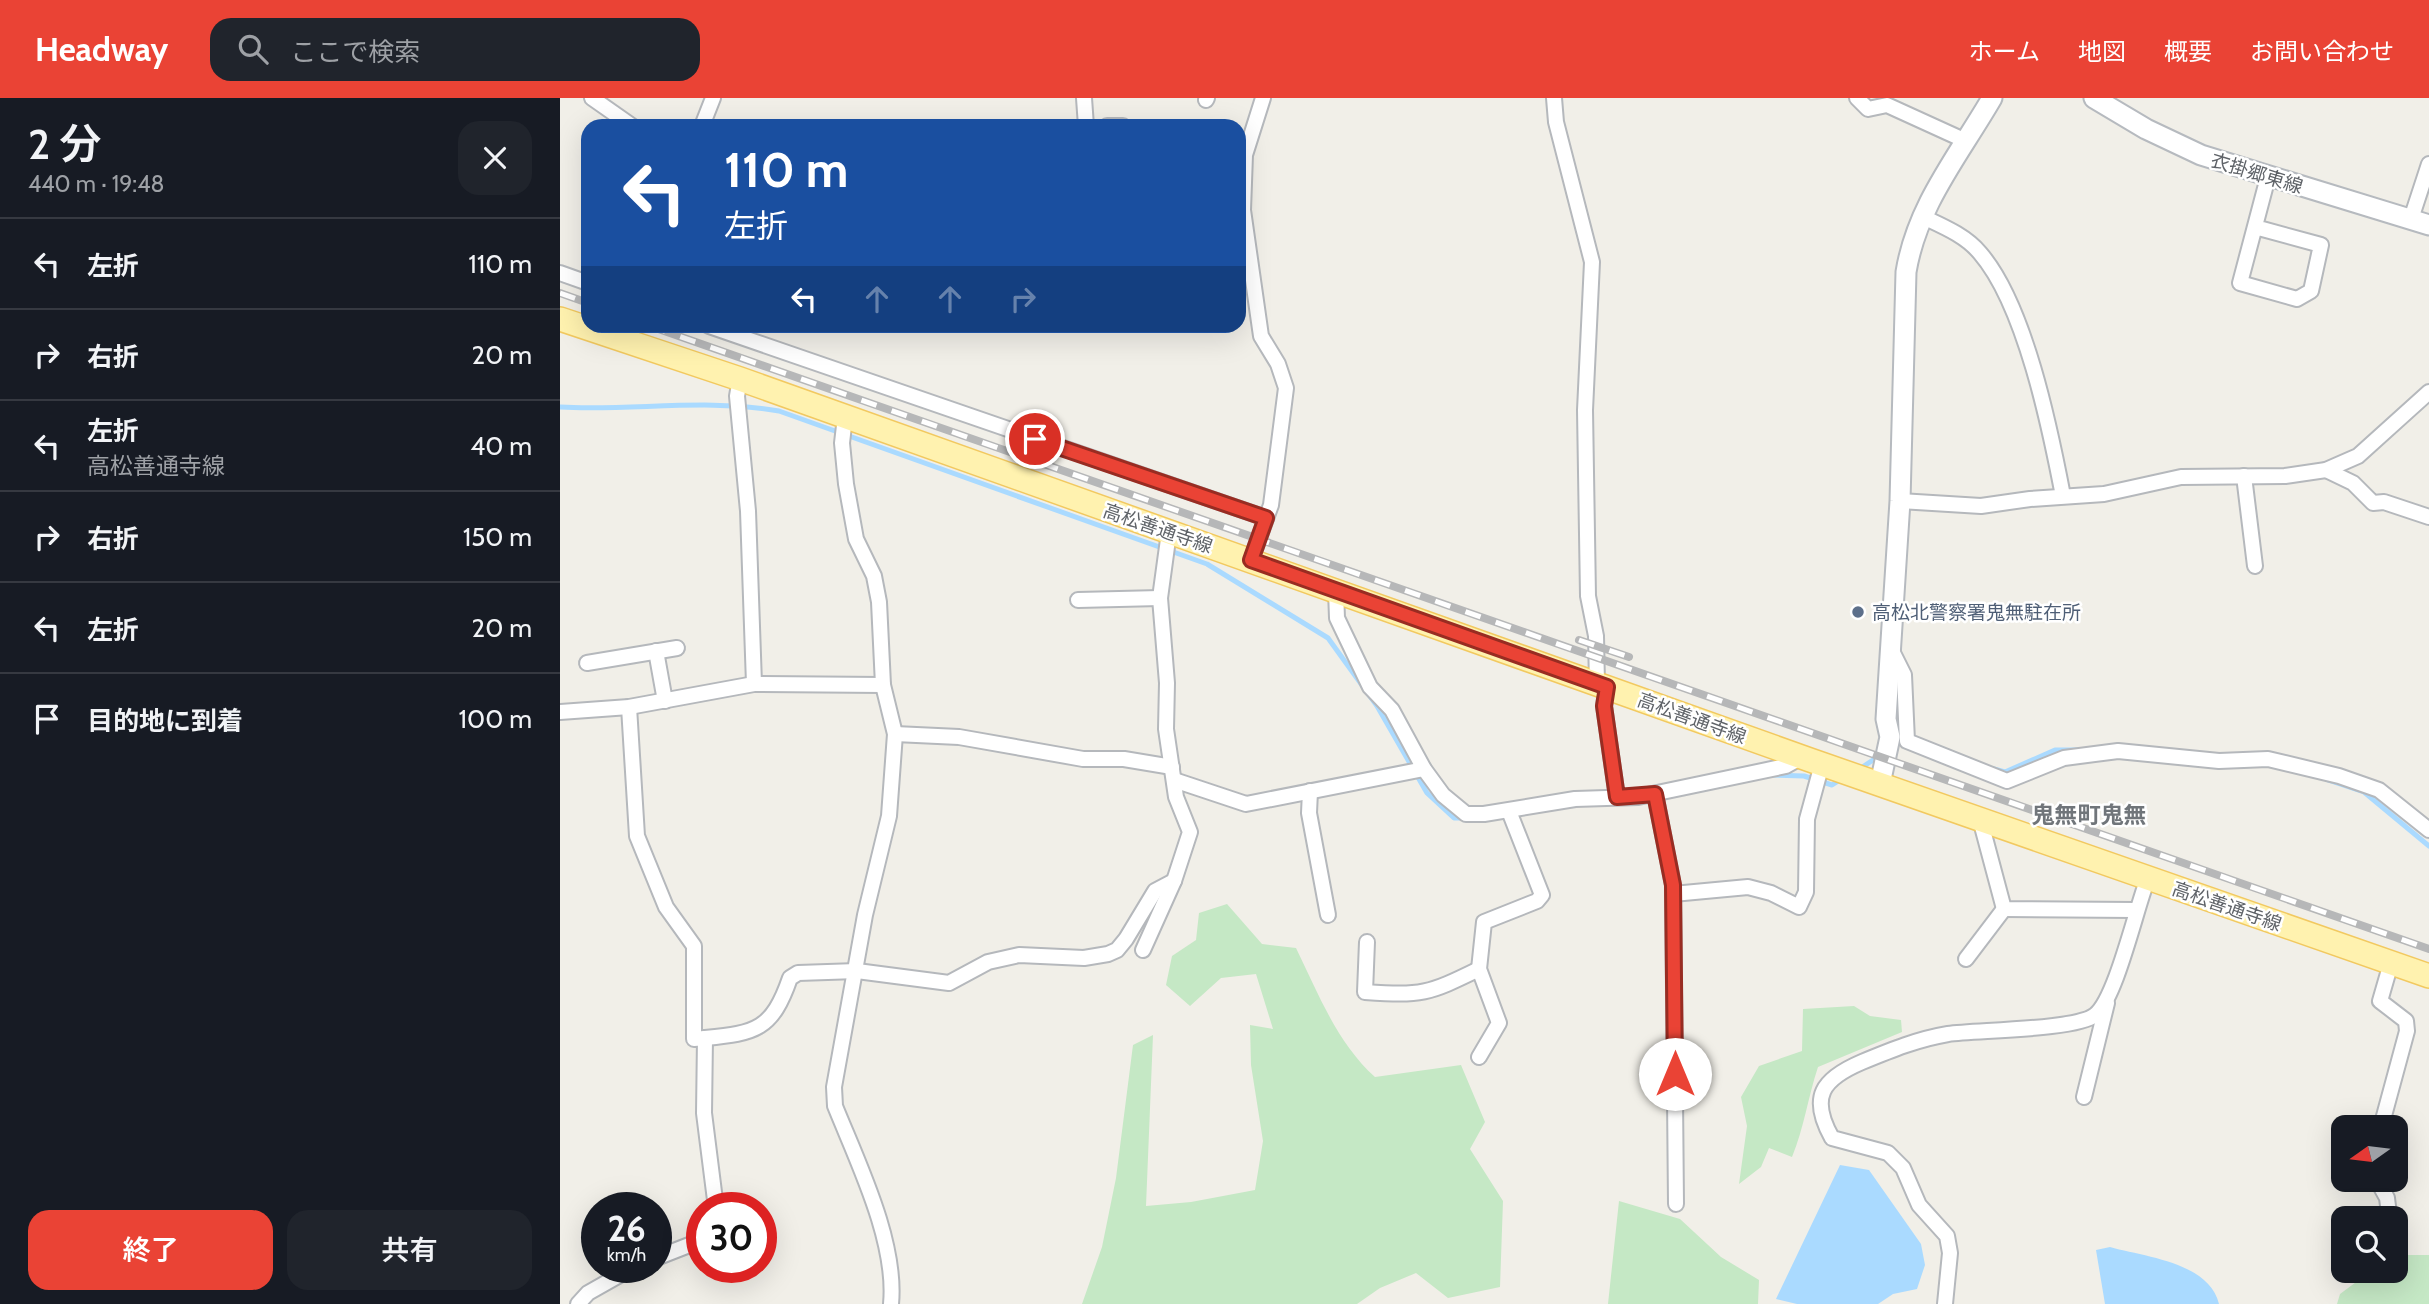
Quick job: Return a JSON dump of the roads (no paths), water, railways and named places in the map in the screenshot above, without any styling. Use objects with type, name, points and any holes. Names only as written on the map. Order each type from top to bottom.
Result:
[{"type":"main road","name":"高松善通寺線","points":[[560,319],[581,326]]},
{"type":"main road","name":"高松善通寺線","points":[[602,333],[740,379],[1812,761],[2429,976]]},
{"type":"street","points":[[592,98],[622,119]]},
{"type":"street","points":[[705,119],[713,98]]},
{"type":"street","points":[[1084,98],[1086,119]]},
{"type":"street","points":[[1246,148],[1263,98]]},
{"type":"street","points":[[1554,98],[1556,122],[1592,262],[1585,410],[1588,596],[1597,636],[1617,797]]},
{"type":"street","points":[[1857,98],[1868,109],[1888,105],[1966,141]]},
{"type":"street","points":[[1880,784],[1890,737],[1886,719],[1900,501],[1906,272],[1910,248],[1921,216],[1992,98]]},
{"type":"street","name":"衣掛郷東線","points":[[2094,98],[2175,144],[2268,177],[2420,222]]},
{"type":"street","points":[[2420,222],[2429,164]]},
{"type":"street","points":[[2255,227],[2320,245],[2311,291],[2297,299],[2240,283],[2268,177]]},
{"type":"street","points":[[1921,216],[1956,233],[1979,252],[2001,283],[2024,335],[2063,496]]},
{"type":"street","points":[[1246,217],[1261,335],[1278,364],[1286,388],[1271,505],[1251,560]]},
{"type":"street","points":[[560,273],[581,280]]},
{"type":"street","points":[[729,333],[1266,518]]},
{"type":"street","points":[[740,379],[737,397],[748,511],[754,684]]},
{"type":"street","points":[[1900,501],[1981,506],[2104,494],[2181,477],[2285,476],[2326,470],[2358,456],[2429,392]]},
{"type":"street","points":[[845,417],[842,443],[846,484],[856,539],[874,576],[879,602],[883,685],[895,734],[889,816],[865,915],[834,1087],[835,1106],[881,1231],[892,1288],[891,1304]]},
{"type":"street","points":[[2326,470],[2353,484],[2373,503],[2384,502],[2429,517]]},
{"type":"street","points":[[2244,476],[2255,566]]},
{"type":"street","points":[[1143,950],[1174,881],[1190,832],[1176,797],[1166,729],[1167,684],[1160,598],[1169,532]]},
{"type":"street","points":[[1336,591],[1337,618],[1352,655],[1370,687],[1392,710],[1424,769],[1453,807],[1466,814],[1509,811],[1575,799],[1655,794],[1812,761],[1807,819],[1806,892],[1799,907],[1771,893],[1748,887],[1673,894]]},
{"type":"street","points":[[1078,600],[1160,598]]},
{"type":"street","points":[[1890,647],[1904,675],[1907,741],[2007,781],[2064,758],[2118,751],[2219,761],[2268,759],[2339,776],[2378,790],[2429,830]]},
{"type":"street","points":[[587,663],[677,648]]},
{"type":"street","points":[[656,651],[665,701]]},
{"type":"street","points":[[560,712],[629,707],[754,684],[883,685]]},
{"type":"street","points":[[629,707],[637,836],[666,906],[694,947],[694,1039],[747,1034],[780,1006],[790,978],[798,973],[857,971],[949,983],[988,962],[1019,955],[1084,958],[1108,954],[1117,950],[1126,939],[1155,891],[1174,881]]},
{"type":"street","points":[[895,734],[959,737],[1083,759],[1124,759],[1173,774],[1246,804],[1424,769]]},
{"type":"street","points":[[1310,791],[1309,813],[1328,915]]},
{"type":"street","points":[[1655,794],[1669,856],[1673,894],[1676,1205]]},
{"type":"street","points":[[1479,1057],[1499,1023],[1479,969],[1484,922],[1537,901],[1542,895],[1509,811]]},
{"type":"street","points":[[1980,819],[2004,909]]},
{"type":"street","points":[[2084,1097],[2108,1002],[2135,910],[2148,878]]},
{"type":"street","points":[[2004,909],[2135,910]]},
{"type":"street","points":[[1966,959],[2004,909]]},
{"type":"street","points":[[1367,942],[1365,992],[1413,996],[1434,991],[1479,969]]},
{"type":"street","points":[[2384,1115],[2407,1031],[2406,1021],[2380,1001],[2391,963]]},
{"type":"street","points":[[1945,1304],[1950,1253],[1947,1236],[1919,1205],[1903,1168],[1888,1153],[1832,1138],[1823,1121],[1819,1102],[1825,1084],[1842,1070],[1905,1044],[1978,1030],[2085,1022],[2108,1002]]},
{"type":"street","points":[[705,1038],[704,1113],[714,1192]]},
{"type":"street","points":[[578,1304],[588,1293],[606,1283]]},
{"type":"water","points":[[1840,1165],[1869,1170],[1921,1244],[1925,1265],[1917,1289],[1893,1294],[1878,1304],[1797,1304],[1776,1299]]},
{"type":"water","points":[[2110,1247],[2157,1258],[2189,1270],[2213,1290],[2219,1304],[2105,1304],[2096,1250]]},
{"type":"waterway","points":[[560,407],[725,405],[779,411],[1207,564],[1328,638],[1377,706],[1427,793],[1454,818],[1465,818]]},
{"type":"waterway","points":[[1994,769],[2005,772],[2055,750],[2080,750]]},
{"type":"waterway","points":[[1858,770],[1879,756]]},
{"type":"waterway","points":[[1772,775],[1804,776],[1832,785],[1843,778]]},
{"type":"waterway","points":[[2328,780],[2364,792],[2429,846]]},
{"type":"railway","points":[[560,293],[581,300]]},
{"type":"railway","points":[[670,333],[2429,949]]},
{"type":"railway","points":[[1579,640],[1629,657]]},
{"type":"place","name":"高松北警察署鬼無駐在所","points":[[1858,612]]},
{"type":"district","name":"鬼無町鬼無","points":[[2089,815]]}]
